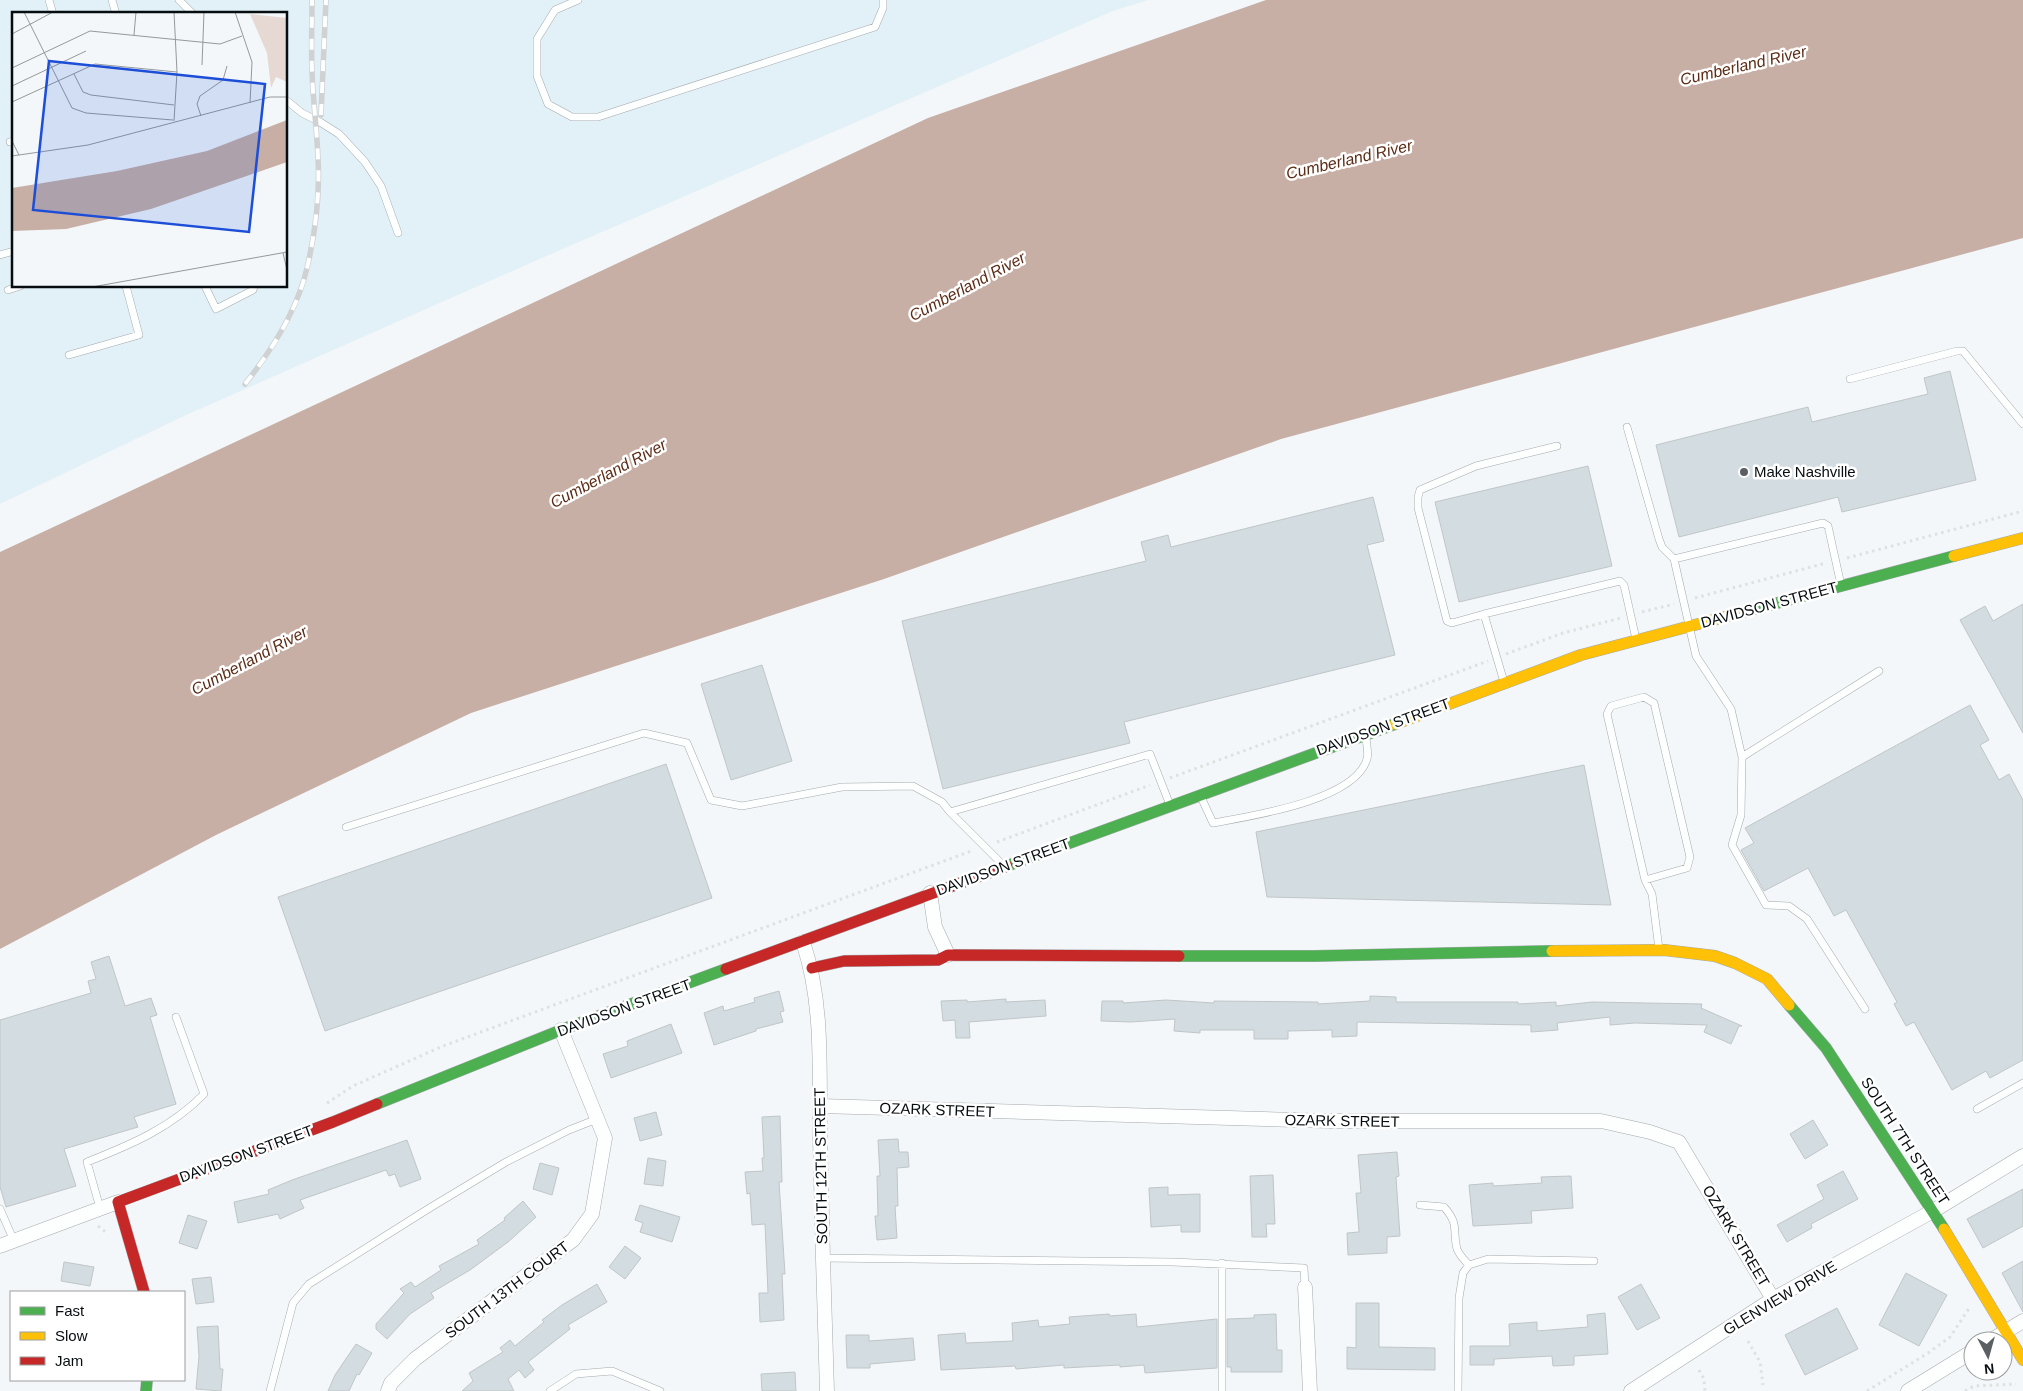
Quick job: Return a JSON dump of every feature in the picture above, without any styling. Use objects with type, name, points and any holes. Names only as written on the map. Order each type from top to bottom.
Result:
[{"type":"street","name":"DAVIDSON STREET","points":[[0,1246],[333,1122],[561,1030],[1581,655],[2023,538]]},
{"type":"street","points":[[930,893],[935,927],[948,955]]},
{"type":"street","name":"SOUTH 12TH STREET","points":[[803,942],[812,968],[819,1015],[822,1258],[827,1391]]},
{"type":"street","points":[[812,968],[844,961],[938,960],[948,955],[1314,956],[1659,950]]},
{"type":"street","name":"SOUTH 7TH STREET","points":[[1659,950],[1715,956],[1734,963],[1767,980],[1826,1048],[1933,1211],[2004,1331]]},
{"type":"street","name":"SOUTH 13TH COURT","points":[[388,1391],[391,1383],[414,1359],[574,1240],[592,1214],[605,1138],[561,1030]]},
{"type":"street","name":"OZARK STREET","points":[[820,1106],[1330,1121],[1601,1121],[1650,1132],[1679,1142],[1773,1299]]},
{"type":"street","name":"GLENVIEW DRIVE","points":[[1631,1391],[1773,1299],[1933,1211],[2023,1156]]},
{"type":"street","points":[[118,1202],[144,1291]]},
{"type":"street","points":[[1305,1288],[1310,1391]]},
{"type":"street","points":[[2007,1331],[2023,1321]]},
{"type":"street","name":"SOUTH 7TH STREET","points":[[2013,1344],[2023,1360]]},
{"type":"street","points":[[1908,1391],[1963,1357]]},
{"type":"lane","points":[[179,0],[191,12]]},
{"type":"lane","points":[[578,0],[555,10],[537,39],[536,76],[548,104],[572,117],[598,116],[875,27],[883,8],[883,0]]},
{"type":"lane","points":[[288,102],[302,113],[339,134],[365,162],[381,186],[398,233]]},
{"type":"lane","points":[[8,290],[14,288]]},
{"type":"lane","points":[[69,355],[139,335],[127,288]]},
{"type":"lane","points":[[206,288],[216,309],[253,290],[254,288]]},
{"type":"lane","points":[[1850,379],[1963,351],[2023,424]]},
{"type":"lane","points":[[1627,426],[1659,539],[1662,547],[1674,559],[1696,656],[1732,709],[1742,757],[1740,815],[1732,846],[1766,905],[1789,906],[1807,919],[1865,1009]]},
{"type":"lane","points":[[1557,446],[1476,466],[1420,490],[1417,500],[1418,508],[1447,621],[1452,623],[1620,581],[1624,585],[1636,640]]},
{"type":"lane","points":[[1674,559],[1823,523],[1828,526],[1841,586]]},
{"type":"lane","points":[[1484,614],[1504,682]]},
{"type":"lane","points":[[1742,757],[1879,671]]},
{"type":"lane","points":[[1645,880],[1688,868],[1690,857],[1654,703],[1644,697],[1611,706],[1607,714],[1645,880],[1652,894],[1659,950]]},
{"type":"lane","points":[[346,828],[644,733],[687,743],[711,800],[742,806],[842,787],[913,786],[942,802],[1004,866]]},
{"type":"lane","points":[[1200,794],[1213,823],[1313,800],[1356,778],[1367,759],[1366,733]]},
{"type":"lane","points":[[950,812],[1150,754],[1170,805]]},
{"type":"lane","points":[[100,1208],[87,1162],[136,1142],[187,1111],[204,1094],[176,1017]]},
{"type":"lane","points":[[1977,1109],[2023,1083]]},
{"type":"lane","points":[[270,1391],[293,1303],[309,1284],[506,1162],[569,1130],[597,1119]]},
{"type":"lane","points":[[1420,1205],[1444,1207],[1453,1216],[1456,1226],[1457,1250],[1469,1265]]},
{"type":"lane","points":[[0,1209],[14,1241]]},
{"type":"lane","points":[[822,1258],[1222,1263],[1304,1268],[1305,1288]]},
{"type":"lane","points":[[1458,1391],[1459,1298],[1463,1272],[1469,1265],[1488,1259],[1594,1261]]},
{"type":"lane","points":[[1222,1263],[1222,1391]]},
{"type":"lane","points":[[550,1391],[576,1374],[612,1370],[660,1391]]},
{"type":"path","points":[[1867,1391],[1950,1337],[1970,1307]]},
{"type":"path","points":[[1748,1341],[1760,1362],[1763,1385]]},
{"type":"path","points":[[1699,1370],[1704,1379],[1705,1391]]},
{"type":"path","points":[[1965,1391],[1974,1386],[2016,1384]]},
{"type":"shaded area","points":[[0,0],[1148,0],[1113,11],[535,261],[184,416],[0,504]]},
{"type":"water","name":"Cumberland River","points":[[1266,0],[2023,0],[2023,238],[1281,439],[884,579],[471,713],[216,835],[0,949],[0,552],[928,118]]},
{"type":"building","points":[[1950,371],[1976,480],[1842,512],[1838,497],[1679,537],[1656,445],[1808,407],[1812,422],[1928,394],[1924,378]]},
{"type":"building","points":[[1588,466],[1612,566],[1459,602],[1435,502]]},
{"type":"building","points":[[1373,497],[1384,541],[1367,545],[1395,655],[1124,722],[1130,743],[943,789],[902,621],[1146,561],[1141,542],[1168,535],[1171,547]]},
{"type":"building","points":[[2023,604],[2023,733],[1960,620],[1985,606],[1993,621]]},
{"type":"building","points":[[762,665],[792,761],[731,780],[701,684]]},
{"type":"building","points":[[1970,705],[1989,740],[1980,745],[1999,780],[2009,774],[2023,800],[2023,1060],[1990,1078],[1986,1071],[1952,1090],[1914,1022],[1906,1026],[1894,1004],[1897,1002],[1846,910],[1834,916],[1808,868],[1764,891],[1741,850],[1754,843],[1745,828]]},
{"type":"building","points":[[666,764],[712,898],[325,1031],[278,897]]},
{"type":"building","points":[[1584,765],[1611,905],[1267,897],[1256,832]]},
{"type":"building","points":[[109,956],[125,1006],[151,998],[157,1015],[150,1017],[176,1104],[134,1117],[138,1127],[64,1149],[76,1186],[6,1207],[0,1187],[0,1020],[91,993],[88,981],[96,979],[91,962]]},
{"type":"building","points":[[779,991],[784,1011],[780,1012],[783,1022],[756,1029],[756,1031],[714,1045],[704,1013],[723,1006],[724,1011],[755,1002],[754,998]]},
{"type":"building","points":[[1370,996],[1396,997],[1396,1002],[1518,1002],[1518,1004],[1556,1002],[1556,1006],[1592,1002],[1702,1004],[1701,1008],[1742,1026],[1739,1026],[1731,1044],[1704,1032],[1707,1025],[1635,1023],[1610,1025],[1610,1017],[1557,1023],[1558,1030],[1531,1032],[1531,1025],[1357,1022],[1357,1036],[1332,1037],[1332,1030],[1288,1031],[1288,1039],[1254,1039],[1254,1030],[1200,1030],[1200,1033],[1174,1031],[1175,1019],[1131,1022],[1101,1021],[1102,1001],[1123,1001],[1123,1003],[1166,1000],[1214,1003],[1214,1001],[1318,1002],[1318,1004],[1370,1001]]},
{"type":"building","points":[[1006,999],[1006,1002],[1045,1000],[1046,1016],[969,1022],[970,1038],[956,1038],[955,1020],[943,1021],[941,1001],[967,1000],[967,1002]]},
{"type":"building","points":[[671,1024],[682,1053],[611,1078],[603,1054],[628,1046],[627,1041]]},
{"type":"building","points":[[656,1112],[662,1135],[640,1141],[634,1118]]},
{"type":"building","points":[[780,1116],[782,1182],[779,1182],[785,1274],[782,1274],[784,1320],[760,1322],[759,1293],[768,1293],[765,1224],[752,1225],[750,1193],[747,1194],[745,1172],[763,1171],[762,1117]]},
{"type":"building","points":[[1813,1120],[1828,1145],[1805,1159],[1790,1134]]},
{"type":"building","points":[[898,1139],[899,1152],[908,1152],[909,1167],[897,1168],[898,1206],[895,1206],[897,1238],[877,1240],[875,1216],[878,1216],[877,1176],[880,1176],[878,1140]]},
{"type":"building","points":[[407,1140],[421,1179],[400,1187],[395,1174],[389,1176],[386,1170],[300,1200],[304,1208],[280,1219],[278,1214],[238,1223],[234,1202],[269,1194],[268,1190],[292,1180]]},
{"type":"building","points":[[1397,1152],[1399,1176],[1396,1177],[1400,1236],[1387,1237],[1387,1253],[1348,1255],[1347,1233],[1359,1232],[1356,1193],[1361,1193],[1358,1155]]},
{"type":"building","points":[[648,1158],[666,1161],[663,1186],[644,1184]]},
{"type":"building","points":[[540,1163],[559,1168],[552,1195],[533,1189]]},
{"type":"building","points":[[1843,1171],[1858,1199],[1811,1224],[1812,1228],[1787,1242],[1777,1225],[1824,1199],[1817,1185]]},
{"type":"building","points":[[1273,1175],[1275,1224],[1266,1224],[1267,1237],[1252,1237],[1250,1176]]},
{"type":"building","points":[[1571,1176],[1573,1208],[1531,1211],[1532,1223],[1473,1226],[1469,1185],[1493,1183],[1493,1186],[1542,1183],[1541,1177]]},
{"type":"building","points":[[1168,1187],[1168,1195],[1200,1194],[1200,1232],[1181,1232],[1181,1225],[1151,1227],[1149,1188]]},
{"type":"building","points":[[2023,1189],[2023,1226],[1983,1248],[1967,1219]]},
{"type":"building","points":[[523,1201],[536,1217],[508,1242],[470,1270],[431,1293],[434,1298],[410,1314],[387,1339],[376,1329],[376,1324],[404,1293],[400,1289],[411,1282],[415,1287],[441,1270],[439,1266],[479,1244],[477,1240],[505,1220],[504,1218]]},
{"type":"building","points":[[640,1205],[680,1217],[672,1242],[640,1232],[643,1223],[635,1220]]},
{"type":"building","points":[[188,1215],[207,1221],[197,1249],[179,1243]]},
{"type":"building","points":[[625,1246],[641,1258],[625,1279],[609,1267]]},
{"type":"building","points":[[2023,1261],[2023,1312],[2002,1273]]},
{"type":"building","points":[[64,1262],[94,1267],[90,1286],[61,1281]]},
{"type":"building","points":[[1906,1273],[1947,1295],[1919,1346],[1879,1325]]},
{"type":"building","points":[[211,1277],[214,1302],[196,1304],[192,1279]]},
{"type":"building","points":[[597,1284],[607,1302],[568,1325],[570,1329],[528,1362],[534,1370],[525,1378],[519,1370],[508,1379],[514,1391],[462,1391],[473,1381],[469,1373],[503,1352],[500,1348],[510,1340],[515,1346],[544,1322],[542,1320],[562,1305]]},
{"type":"building","points":[[1641,1284],[1660,1318],[1637,1330],[1618,1297]]},
{"type":"building","points":[[1356,1303],[1379,1303],[1379,1347],[1435,1348],[1435,1370],[1347,1369],[1347,1347],[1356,1348]]},
{"type":"building","points":[[1837,1308],[1858,1349],[1805,1375],[1785,1335]]},
{"type":"building","points":[[1605,1313],[1608,1354],[1574,1356],[1574,1365],[1553,1366],[1552,1356],[1494,1359],[1494,1365],[1470,1365],[1470,1346],[1510,1346],[1509,1324],[1537,1322],[1537,1331],[1588,1327],[1587,1315]]},
{"type":"building","points":[[1109,1314],[1110,1316],[1136,1314],[1137,1327],[1217,1319],[1217,1368],[1145,1373],[1144,1365],[1064,1368],[1064,1365],[1016,1369],[1015,1366],[941,1370],[938,1335],[965,1333],[966,1343],[1013,1341],[1012,1323],[1038,1320],[1039,1327],[1070,1324],[1069,1317]]},
{"type":"building","points":[[1276,1314],[1277,1350],[1282,1350],[1282,1372],[1231,1372],[1231,1367],[1227,1367],[1227,1319],[1254,1318],[1254,1315]]},
{"type":"building","points":[[218,1326],[220,1369],[223,1369],[221,1391],[196,1389],[199,1356],[197,1327]]},
{"type":"building","points":[[846,1335],[869,1335],[869,1341],[913,1338],[915,1360],[870,1364],[870,1368],[847,1368]]},
{"type":"building","points":[[356,1344],[372,1353],[359,1375],[357,1374],[349,1391],[328,1391],[335,1375]]},
{"type":"building","points":[[795,1372],[796,1391],[762,1391],[761,1374]]},
{"type":"railway","points":[[245,384],[265,358],[290,315],[303,284],[312,242],[318,200],[312,72],[312,0]]},
{"type":"railway","points":[[321,115],[326,0]]},
{"type":"traffic: fast","points":[[1736,614],[1954,556]]},
{"type":"traffic: fast","points":[[1007,866],[1395,724]]},
{"type":"traffic: fast","points":[[1179,956],[1314,956],[1552,951]]},
{"type":"traffic: fast","points":[[377,1104],[561,1030],[726,969]]},
{"type":"traffic: fast","points":[[1789,1005],[1826,1048],[1944,1229]]},
{"type":"traffic: fast","points":[[146,1391],[147,1381]]},
{"type":"traffic: slow","points":[[1954,556],[2023,538]]},
{"type":"traffic: slow","points":[[1395,724],[1581,655],[1736,614]]},
{"type":"traffic: slow","points":[[1552,951],[1664,950],[1715,956],[1735,963],[1767,979],[1789,1005]]},
{"type":"traffic: slow","points":[[1944,1229],[2023,1360]]},
{"type":"traffic: jam","points":[[726,969],[1007,866]]},
{"type":"traffic: jam","points":[[812,968],[844,961],[938,960],[948,955],[1179,956]]},
{"type":"traffic: jam","points":[[144,1291],[118,1202],[377,1104]]},
{"type":"place","name":"Make Nashville","points":[[1744,472]]}]
